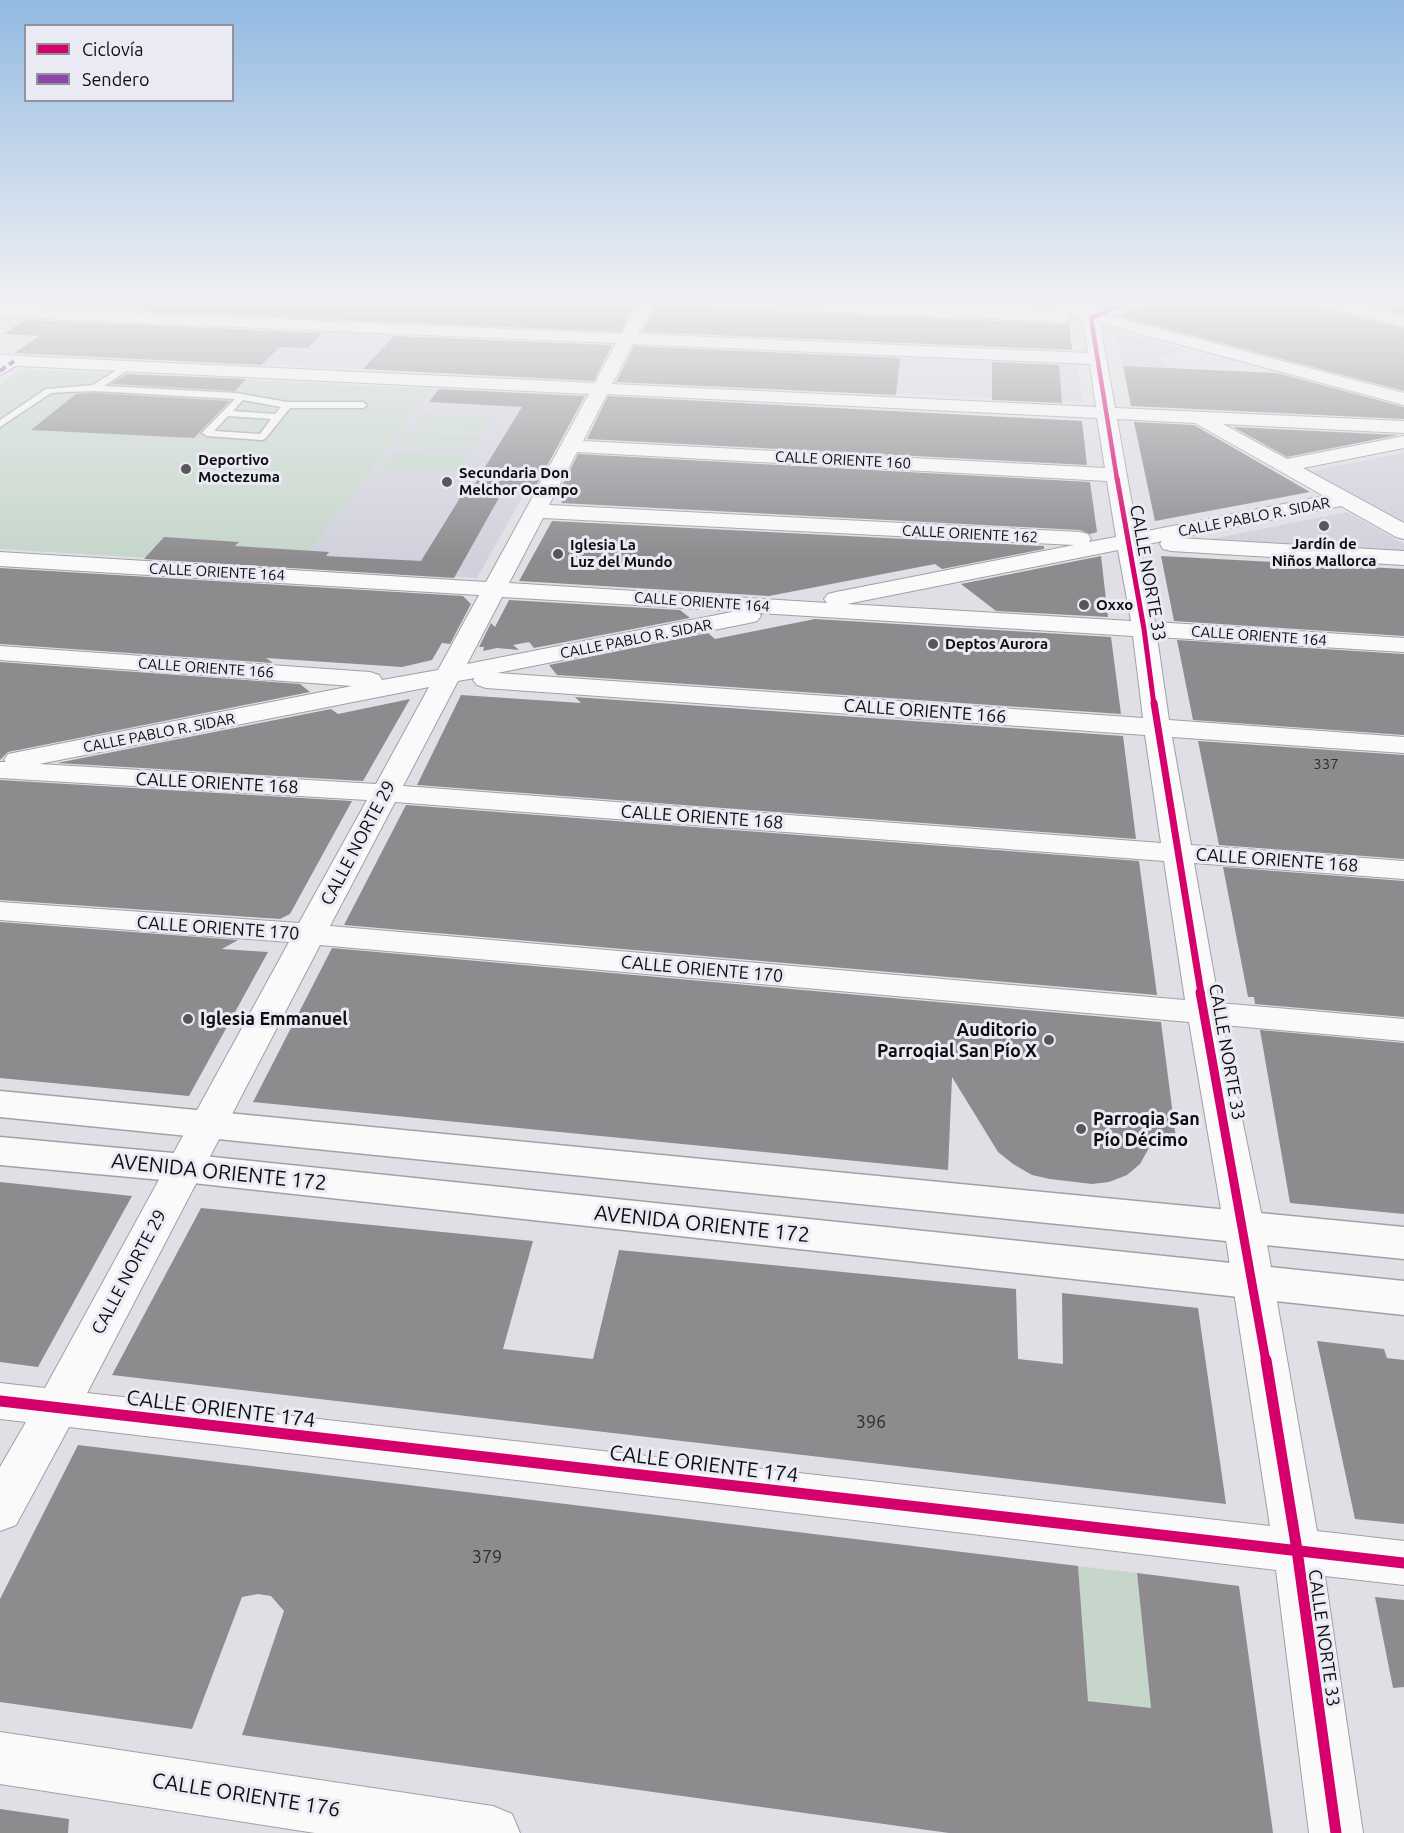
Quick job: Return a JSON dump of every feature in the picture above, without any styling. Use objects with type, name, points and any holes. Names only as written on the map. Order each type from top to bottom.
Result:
[{"type":"street","points":[[571,388],[1404,427]]},
{"type":"street","name":"CALLE NORTE 33","points":[[1102,388],[1144,629],[1177,853],[1244,1227],[1297,1550],[1336,1833]]},
{"type":"street","points":[[1360,388],[1404,399]]},
{"type":"street","name":"CALLE NORTE 29","points":[[0,1510],[57,1408],[601,389]]},
{"type":"street","points":[[1197,417],[1404,532]]},
{"type":"street","points":[[1284,466],[1404,442]]},
{"type":"street","name":"CALLE ORIENTE 160","points":[[570,446],[1116,475]]},
{"type":"street","name":"CALLE PABLO R. SIDAR","points":[[0,764],[1342,499]]},
{"type":"street","name":"CALLE ORIENTE 162","points":[[535,511],[1404,558]]},
{"type":"street","name":"CALLE ORIENTE 164","points":[[0,559],[1404,645]]},
{"type":"street","name":"CALLE ORIENTE 166","points":[[0,652],[411,682]]},
{"type":"street","name":"CALLE ORIENTE 166","points":[[446,677],[1404,746]]},
{"type":"street","name":"CALLE ORIENTE 168","points":[[0,770],[385,794],[1404,870]]},
{"type":"street","name":"CALLE ORIENTE 170","points":[[0,911],[310,934],[1404,1030]]},
{"type":"street","points":[[0,1104],[1404,1243]]},
{"type":"street","name":"AVENIDA ORIENTE 172","points":[[0,1151],[184,1168],[1404,1298]]},
{"type":"street","name":"CALLE ORIENTE 174","points":[[0,1401],[1404,1563]]},
{"type":"street","name":"CALLE ORIENTE 176","points":[[0,1758],[493,1833]]},
{"type":"lane","points":[[0,424],[49,391],[95,388],[241,397],[287,405],[363,405]]},
{"type":"lane","points":[[241,397],[215,424],[269,429],[287,405]]},
{"type":"lane","points":[[226,413],[278,417]]},
{"type":"shaded area","points":[[1081,388],[1083,402],[806,389]]},
{"type":"shaded area","name":"Secundaria Don Melchor Ocampo","points":[[433,389],[579,396],[477,578],[298,567]]},
{"type":"shaded area","points":[[1404,453],[1404,521],[1311,471]]},
{"type":"shaded area","name":"Jardín de Niños Mallorca","points":[[1347,512],[1404,544],[1404,551],[1206,540]]},
{"type":"green space","name":"Deportivo Moctezuma","points":[[0,388],[433,389],[298,567],[0,549]]},
{"type":"green space","points":[[423,414],[492,418],[483,432],[412,428]]},
{"type":"green space","points":[[409,433],[480,436],[471,451],[398,447]]},
{"type":"green space","points":[[394,452],[468,456],[457,472],[383,468]]},
{"type":"green space","points":[[1078,1566],[1137,1573],[1151,1709],[1088,1700]]},
{"type":"building","points":[[174,388],[238,388],[235,391]]},
{"type":"building","points":[[735,388],[897,388],[896,395]]},
{"type":"building","points":[[992,388],[1061,388],[1062,403],[992,400]]},
{"type":"building","points":[[1127,388],[1331,388],[1404,407],[1404,419],[1131,406]]},
{"type":"building","points":[[1391,388],[1404,388],[1404,391]]},
{"type":"building","points":[[439,389],[585,396],[535,488],[505,487],[454,578],[144,559],[164,537],[239,542],[235,546],[329,552],[326,556],[421,561],[468,485],[474,485],[522,407],[429,402]]},
{"type":"building","points":[[95,393],[230,401],[194,438],[31,430],[76,394]]},
{"type":"building","points":[[608,396],[1082,421],[1087,465],[587,439]]},
{"type":"building","points":[[1134,422],[1194,425],[1310,492],[1155,521]]},
{"type":"building","points":[[1233,427],[1398,435],[1287,457]]},
{"type":"building","points":[[578,454],[1090,482],[1097,532],[1090,534],[1080,530],[561,503],[568,490],[560,490]]},
{"type":"building","points":[[552,521],[1044,546],[1044,549],[942,569],[935,564],[769,596],[519,581]]},
{"type":"building","points":[[1101,556],[1108,617],[996,611],[961,584]]},
{"type":"building","points":[[1161,556],[1404,569],[1404,636],[1174,621]]},
{"type":"building","points":[[0,568],[463,596],[471,604],[450,644],[442,643],[432,660],[402,667],[266,658],[273,663],[0,644]]},
{"type":"building","points":[[509,600],[680,610],[690,618],[534,648],[529,642],[513,645],[519,650],[497,648],[483,651],[484,647],[479,647],[491,623],[495,627]]},
{"type":"building","points":[[815,619],[1111,637],[1121,714],[557,675],[549,665],[708,633],[715,639]]},
{"type":"building","points":[[1177,640],[1404,654],[1404,735],[1193,720]]},
{"type":"building","points":[[0,662],[300,684],[310,692],[8,752],[0,760]]},
{"type":"building","points":[[461,695],[581,703],[575,697],[1123,736],[1136,839],[417,785]]},
{"type":"building","points":[[410,699],[363,781],[57,763],[331,709],[338,714]]},
{"type":"building","points":[[1198,741],[1404,755],[1404,859],[1219,845]]},
{"type":"building","points":[[0,780],[352,801],[290,914],[280,919],[0,900]]},
{"type":"building","points":[[406,805],[1139,861],[1157,995],[344,925]]},
{"type":"building","points":[[1223,867],[1404,881],[1404,1017],[1255,1004],[1254,997],[1248,997]]},
{"type":"building","points":[[0,922],[238,940],[222,949],[268,952],[189,1096],[0,1078]]},
{"type":"building","points":[[332,948],[1161,1022],[1176,1139],[1155,1137],[1140,1164],[1127,1175],[1109,1182],[1092,1184],[1032,1175],[998,1152],[952,1077],[948,1170],[253,1102]]},
{"type":"building","points":[[1260,1030],[1404,1043],[1404,1214],[1290,1203]]},
{"type":"building","points":[[0,1182],[132,1196],[38,1367],[0,1362]]},
{"type":"building","points":[[201,1208],[533,1241],[503,1349],[593,1359],[619,1250],[1016,1289],[1018,1359],[1063,1364],[1062,1293],[1198,1308],[1226,1504],[112,1375]]},
{"type":"building","points":[[1317,1341],[1384,1349],[1387,1358],[1404,1360],[1404,1524],[1355,1519]]},
{"type":"building","points":[[78,1445],[1078,1566],[1088,1701],[1151,1708],[1137,1573],[1239,1586],[1273,1833],[949,1833],[242,1735],[284,1611],[271,1596],[258,1594],[242,1597],[192,1729],[0,1702],[0,1599]]},
{"type":"building","points":[[1375,1597],[1404,1600],[1404,1687],[1393,1688]]},
{"type":"building","points":[[0,1809],[69,1819],[68,1833],[0,1833]]},
{"type":"cycle path","points":[[1102,388],[1144,629],[1157,728],[1204,1013],[1244,1227],[1297,1550],[1336,1833]]},
{"type":"cycle path","points":[[0,1401],[1404,1563]]},
{"type":"place","name":"Deportivo Moctezuma","points":[[186,469]]},
{"type":"place","name":"Secundaria Don Melchor Ocampo","points":[[447,482]]},
{"type":"place","name":"Jardín de Niños Mallorca","points":[[1324,526]]},
{"type":"place","name":"Iglesia La Luz del Mundo","points":[[558,554]]},
{"type":"place","name":"Oxxo","points":[[1084,605]]},
{"type":"place","name":"Deptos Aurora","points":[[933,644]]},
{"type":"place","name":"Iglesia Emmanuel","points":[[188,1019]]},
{"type":"place","name":"Auditorio Parroqial San Pío X","points":[[1049,1040]]},
{"type":"place","name":"Parroqia San Pío Décimo","points":[[1081,1129]]}]
